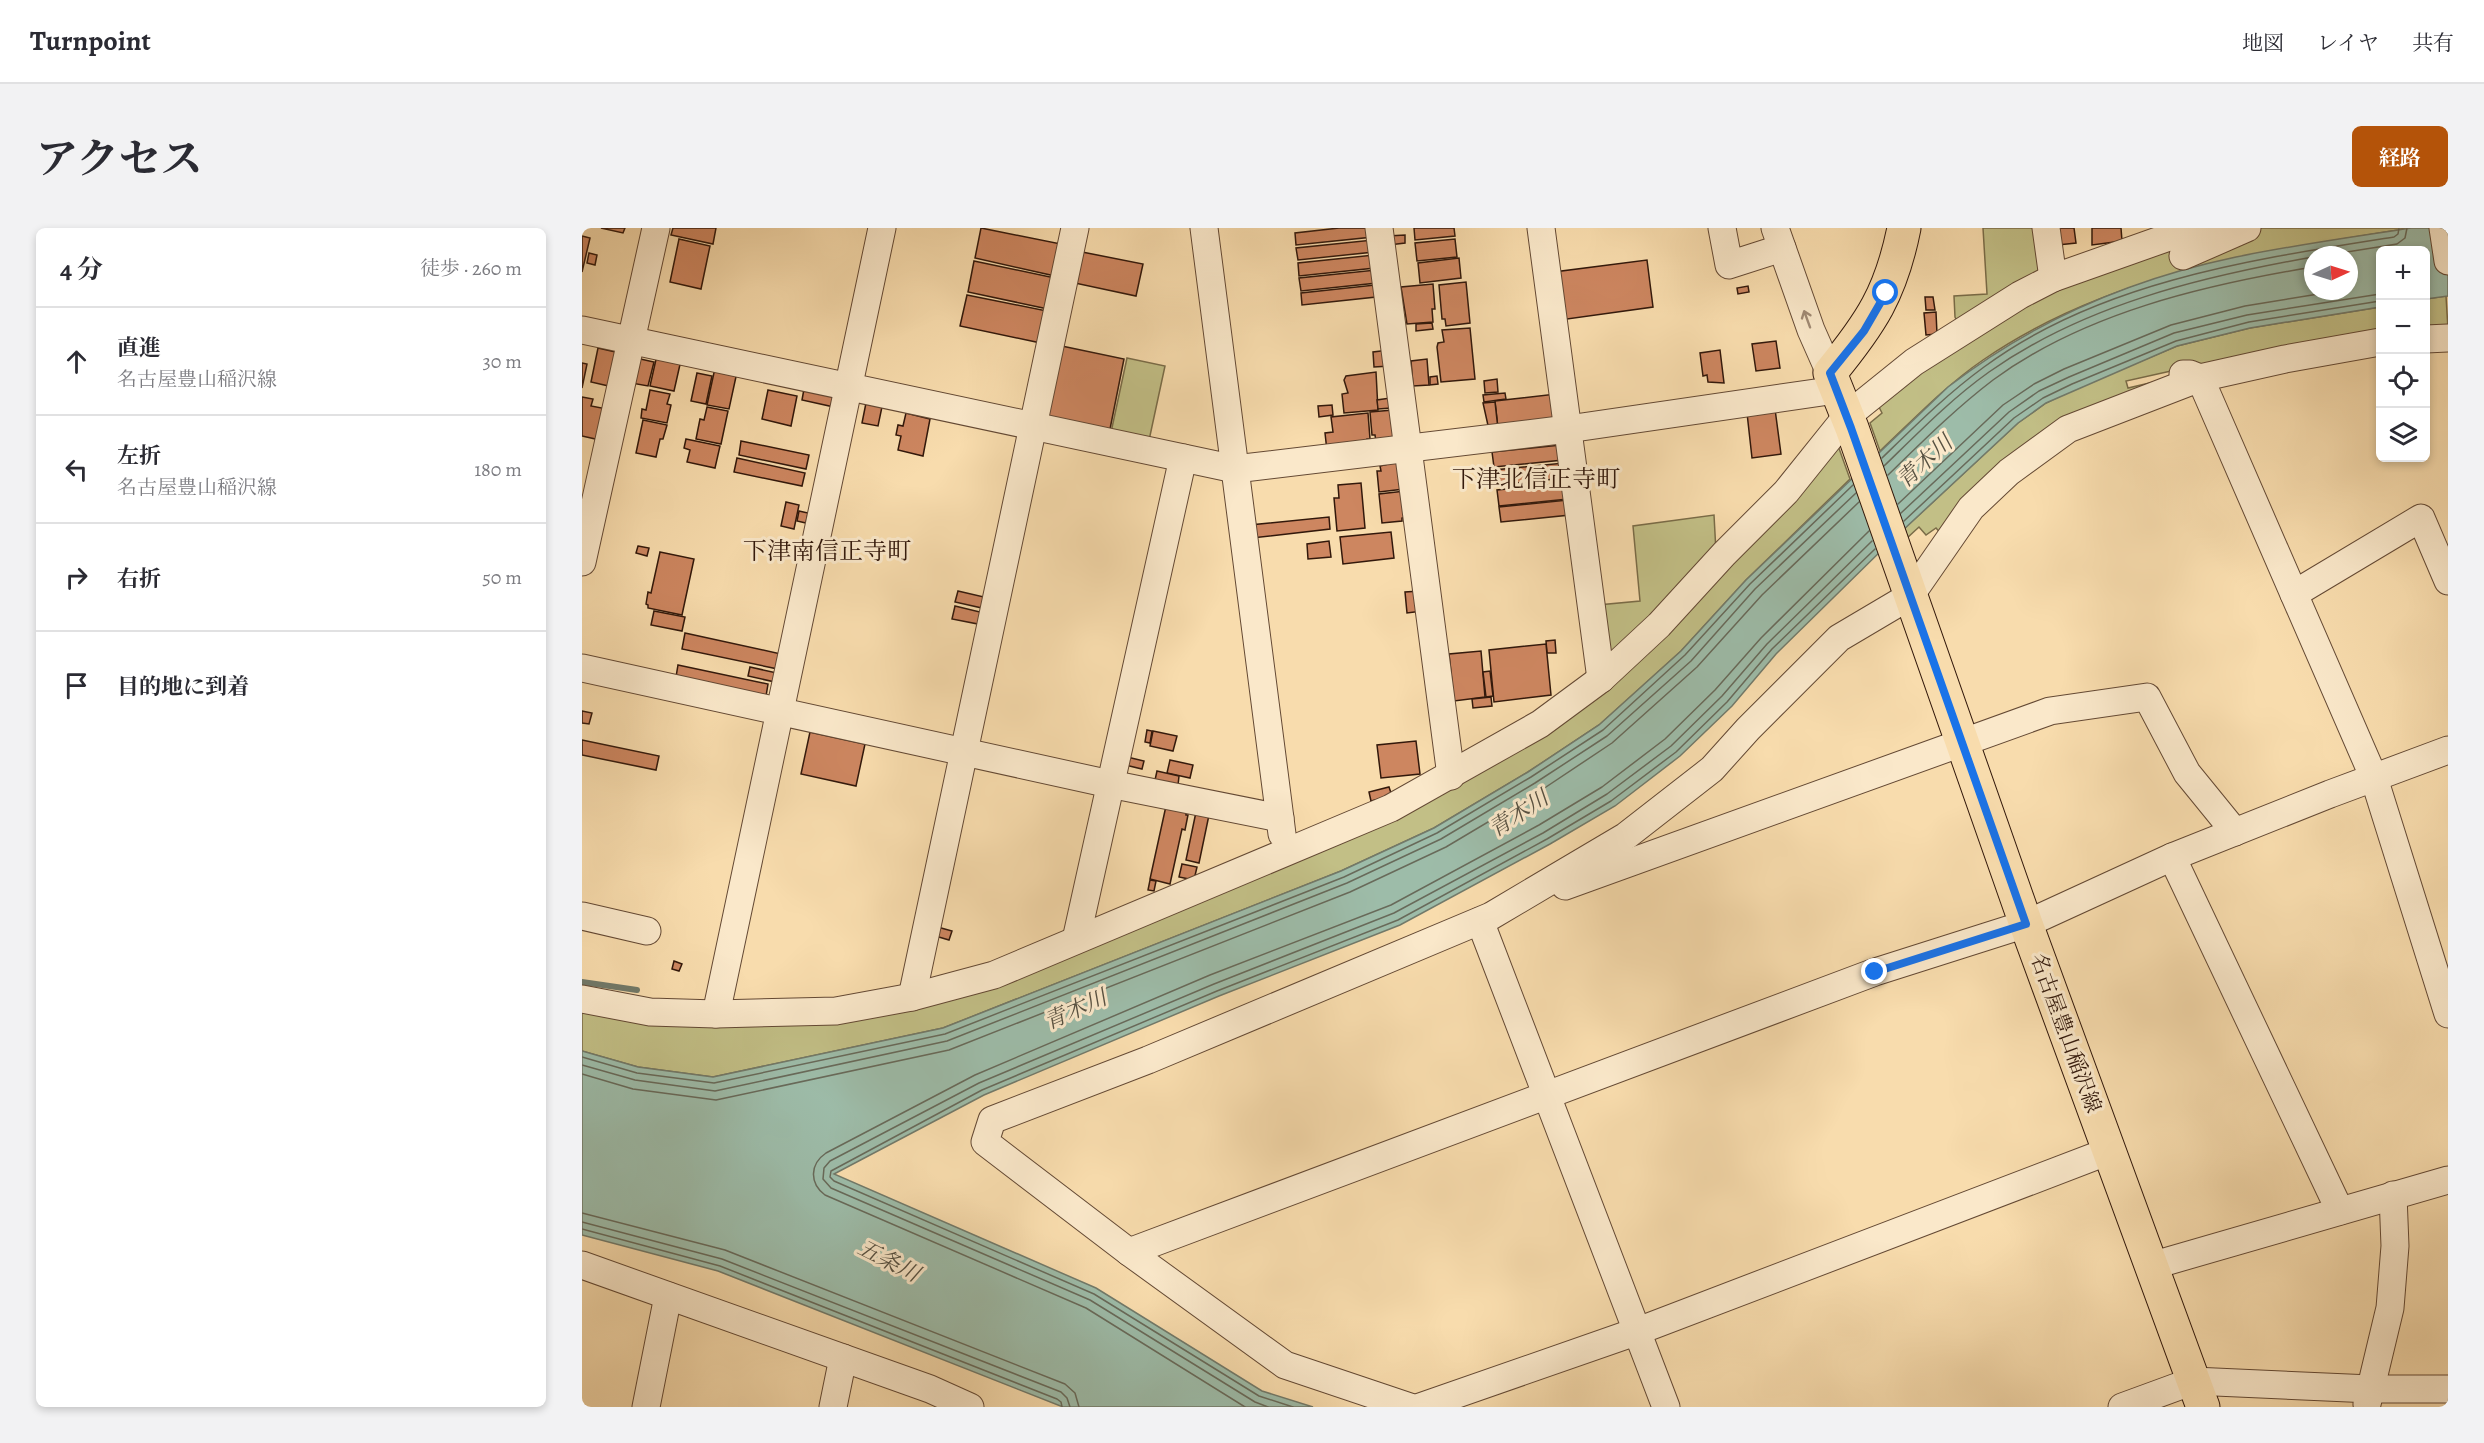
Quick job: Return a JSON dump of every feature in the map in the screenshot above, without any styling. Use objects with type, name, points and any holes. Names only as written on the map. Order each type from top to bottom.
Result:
[{"type":"main road","points":[[1841,402],[1864,331],[1886,293],[1904,228]]},
{"type":"main road","name":"名古屋豊山稲沢線","points":[[1841,402],[2026,924],[2198,1394]]},
{"type":"street","points":[[582,562],[656,228]]},
{"type":"street","points":[[716,1014],[882,228]]},
{"type":"street","points":[[912,997],[1075,228]]},
{"type":"street","points":[[1204,228],[1284,854]]},
{"type":"street","points":[[1380,228],[1451,776]]},
{"type":"street","points":[[1540,228],[1601,679]]},
{"type":"street","points":[[1722,228],[1729,265],[1778,238],[1811,330],[1841,402]]},
{"type":"street","points":[[2046,228],[2053,278]]},
{"type":"street","points":[[582,330],[1235,469],[1568,429],[1841,402],[1914,362],[2020,295],[2053,278],[2166,238],[2216,228]]},
{"type":"street","points":[[2183,256],[2247,228]]},
{"type":"street","points":[[2443,228],[2448,261]]},
{"type":"street","points":[[2430,339],[2448,338]]},
{"type":"street","points":[[1410,1407],[1285,1365],[1129,1252],[985,1142],[992,1120],[1148,1060],[1480,921],[1626,836],[1712,769],[1748,729],[1839,638],[1907,587],[1971,508],[2009,472],[2068,429],[2200,378],[2285,359],[2376,343]]},
{"type":"street","points":[[2129,384],[2173,375],[2190,374],[2200,378],[2374,778],[2448,1014]]},
{"type":"street","points":[[582,999],[650,1012],[716,1014],[836,1011],[912,997],[994,975],[1391,808],[1540,724],[1601,679],[1659,625],[1724,554],[1786,492],[1841,402]]},
{"type":"street","points":[[1076,940],[1183,458]]},
{"type":"street","points":[[2294,594],[2421,518],[2448,580]]},
{"type":"street","points":[[582,668],[1110,784],[1280,818]]},
{"type":"street","points":[[1537,888],[1555,890],[2050,711],[2147,697],[2187,773],[2235,832]]},
{"type":"street","points":[[1129,1252],[1875,972],[2026,924],[2172,857],[2448,750]]},
{"type":"street","points":[[2172,857],[2340,1210]]},
{"type":"street","points":[[582,916],[647,931]]},
{"type":"street","points":[[1480,921],[1666,1407]]},
{"type":"street","points":[[1420,1407],[1638,1331],[2109,1151]]},
{"type":"street","points":[[2151,1266],[2448,1180]]},
{"type":"street","points":[[2368,1398],[2390,1308],[2396,1246],[2393,1196]]},
{"type":"street","points":[[582,1265],[930,1389],[970,1407]]},
{"type":"street","points":[[646,1407],[668,1296]]},
{"type":"street","points":[[833,1407],[843,1358]]},
{"type":"street","points":[[2122,1407],[2198,1394],[2368,1398],[2448,1389]]},
{"type":"shaded area","points":[[1983,228],[2041,228],[2045,266],[2037,279],[1957,321],[1954,296],[1987,294]]},
{"type":"shaded area","points":[[2259,228],[2411,228],[2299,246],[2189,270],[2135,286],[2083,306],[2032,330],[1969,370],[1942,392],[1880,451],[1870,423],[1882,413],[1877,403],[2020,302],[2168,244]]},
{"type":"shaded area","points":[[2446,296],[2448,329],[2430,333],[2430,298]]},
{"type":"shaded area","points":[[2376,308],[2376,337],[2171,371],[2126,381],[2128,388],[2171,378],[2067,424],[1943,536],[1936,528],[1926,535],[1919,527],[1907,538],[1905,528],[2018,423],[2046,403],[2177,346],[2250,328]]},
{"type":"shaded area","points":[[1127,358],[1165,366],[1148,445],[1110,437]]},
{"type":"shaded area","points":[[1836,440],[1850,479],[1746,580],[1681,651],[1599,725],[1528,772],[1434,828],[1341,871],[943,1028],[713,1077],[638,1067],[582,1051],[582,1005],[920,1004],[1502,757]]},
{"type":"shaded area","points":[[1714,515],[1716,552],[1615,658],[1604,656],[1598,605],[1640,601],[1633,526]]},
{"type":"water","points":[[2411,228],[2448,228],[2448,296],[2430,298],[2430,246],[2376,246],[2376,308],[2250,328],[2177,346],[2046,403],[2018,423],[1888,544],[1776,654],[1732,706],[1680,756],[1615,806],[1400,925],[1219,996],[984,1095],[834,1174],[1096,1288],[1262,1391],[1313,1407],[1063,1407],[718,1271],[582,1235],[582,1051],[638,1067],[713,1077],[943,1028],[1341,871],[1434,828],[1528,772],[1599,725],[1681,651],[1746,580],[1948,387],[1980,364],[2048,323],[2121,291],[2197,266],[2302,245]]},
{"type":"building","points":[[601,228],[625,228],[623,233]]},
{"type":"building","points":[[673,228],[716,228],[713,244],[671,235]]},
{"type":"building","points":[[981,228],[1061,244],[1055,276],[975,258]]},
{"type":"building","points":[[1339,228],[1372,228],[1373,237],[1296,245],[1295,233]]},
{"type":"building","points":[[1414,228],[1454,228],[1455,236],[1415,240]]},
{"type":"building","points":[[2056,228],[2074,228],[2076,243],[2058,245]]},
{"type":"building","points":[[2092,228],[2121,228],[2122,241],[2092,245]]},
{"type":"building","points":[[1405,235],[1405,243],[1389,245],[1388,236]]},
{"type":"building","points":[[582,236],[590,238],[582,272]]},
{"type":"building","points":[[679,239],[710,246],[701,289],[670,282]]},
{"type":"building","points":[[1455,239],[1457,257],[1417,261],[1415,243]]},
{"type":"building","points":[[1373,240],[1374,252],[1298,260],[1296,248]]},
{"type":"building","points":[[1077,251],[1143,264],[1136,296],[1070,282]]},
{"type":"building","points":[[589,253],[597,255],[595,265],[587,263]]},
{"type":"building","points":[[1374,255],[1375,268],[1299,276],[1298,263]]},
{"type":"building","points":[[1459,258],[1461,278],[1420,283],[1418,263]]},
{"type":"building","points":[[1647,260],[1653,307],[1560,320],[1554,272]]},
{"type":"building","points":[[974,261],[1055,278],[1048,309],[968,292]]},
{"type":"building","points":[[1376,270],[1377,283],[1301,291],[1299,278]]},
{"type":"building","points":[[1466,282],[1470,323],[1446,326],[1445,319],[1442,319],[1439,285]]},
{"type":"building","points":[[1433,284],[1435,309],[1432,309],[1433,322],[1407,324],[1401,287]]},
{"type":"building","points":[[1375,285],[1376,297],[1302,305],[1301,293]]},
{"type":"building","points":[[1748,286],[1749,292],[1738,294],[1737,288]]},
{"type":"building","points":[[967,295],[1047,311],[1041,343],[960,326]]},
{"type":"building","points":[[1925,297],[1933,297],[1935,310],[1926,310]]},
{"type":"building","points":[[1936,312],[1937,334],[1926,335],[1924,313]]},
{"type":"building","points":[[1432,323],[1433,329],[1416,331],[1416,324]]},
{"type":"building","points":[[1470,328],[1475,379],[1441,382],[1437,347],[1438,343],[1444,342],[1442,330]]},
{"type":"building","points":[[1776,341],[1780,368],[1756,371],[1752,344]]},
{"type":"building","points":[[1057,345],[1124,359],[1109,434],[1042,420]]},
{"type":"building","points":[[598,348],[620,353],[613,387],[591,382]]},
{"type":"building","points":[[1389,350],[1390,366],[1374,367],[1373,352]]},
{"type":"building","points":[[1720,350],[1724,383],[1708,382],[1707,375],[1703,376],[1700,353]]},
{"type":"building","points":[[657,355],[681,360],[674,391],[650,386]]},
{"type":"building","points":[[636,358],[654,362],[648,386],[631,383]]},
{"type":"building","points":[[1427,359],[1429,385],[1413,386],[1411,361]]},
{"type":"building","points":[[582,363],[587,364],[582,388]]},
{"type":"building","points":[[715,368],[737,372],[729,409],[707,405]]},
{"type":"building","points":[[1376,372],[1378,410],[1344,413],[1342,394],[1348,393],[1344,380],[1346,376]]},
{"type":"building","points":[[697,373],[712,376],[706,404],[691,401]]},
{"type":"building","points":[[1437,376],[1438,384],[1430,385],[1430,377]]},
{"type":"building","points":[[1497,379],[1498,392],[1485,393],[1484,381]]},
{"type":"building","points":[[804,389],[836,396],[834,407],[802,400]]},
{"type":"building","points":[[650,390],[670,394],[667,404],[671,405],[667,423],[641,418],[642,409],[646,410]]},
{"type":"building","points":[[768,390],[797,396],[791,426],[762,419]]},
{"type":"building","points":[[1505,393],[1506,399],[1484,402],[1483,395]]},
{"type":"building","points":[[1556,394],[1559,421],[1498,428],[1495,401]]},
{"type":"building","points":[[582,397],[593,399],[591,406],[607,409],[600,440],[582,436]]},
{"type":"building","points":[[867,398],[883,402],[878,426],[862,423]]},
{"type":"building","points":[[1390,398],[1391,408],[1378,409],[1377,400]]},
{"type":"building","points":[[1495,402],[1498,429],[1489,430],[1483,403]]},
{"type":"building","points":[[1332,405],[1333,415],[1319,417],[1318,406]]},
{"type":"building","points":[[707,407],[728,411],[721,444],[696,439],[700,419],[704,420]]},
{"type":"building","points":[[1775,409],[1781,454],[1752,458],[1747,413]]},
{"type":"building","points":[[1393,410],[1396,440],[1376,442],[1375,435],[1372,435],[1370,412]]},
{"type":"building","points":[[906,413],[930,419],[923,456],[898,450],[901,436],[896,435],[898,425],[903,426]]},
{"type":"building","points":[[1368,413],[1370,439],[1367,439],[1367,447],[1327,451],[1325,433],[1333,432],[1331,417]]},
{"type":"building","points":[[643,420],[667,425],[663,439],[660,439],[656,457],[636,453]]},
{"type":"building","points":[[686,439],[720,446],[715,468],[687,462],[690,450],[684,448]]},
{"type":"building","points":[[741,441],[809,455],[806,469],[739,455]]},
{"type":"building","points":[[1561,445],[1563,460],[1494,467],[1492,452]]},
{"type":"building","points":[[737,458],[805,473],[802,486],[734,472]]},
{"type":"building","points":[[1401,461],[1404,489],[1379,492],[1377,471],[1381,471],[1380,466]]},
{"type":"building","points":[[1564,463],[1565,478],[1496,485],[1494,470]]},
{"type":"building","points":[[1361,483],[1365,528],[1337,531],[1334,498],[1339,498],[1338,485]]},
{"type":"building","points":[[1566,483],[1568,499],[1499,506],[1497,490]]},
{"type":"building","points":[[1405,491],[1407,517],[1402,518],[1402,521],[1382,523],[1379,494]]},
{"type":"building","points":[[1568,500],[1570,515],[1501,522],[1499,507]]},
{"type":"building","points":[[786,502],[799,505],[794,529],[781,526]]},
{"type":"building","points":[[799,511],[808,513],[806,523],[797,521]]},
{"type":"building","points":[[1329,517],[1330,529],[1252,538],[1250,525]]},
{"type":"building","points":[[1391,532],[1394,558],[1343,564],[1340,537]]},
{"type":"building","points":[[1329,541],[1331,557],[1308,559],[1307,544]]},
{"type":"building","points":[[638,546],[649,548],[647,556],[636,553]]},
{"type":"building","points":[[660,552],[694,559],[682,615],[648,608],[646,604],[648,592],[651,593]]},
{"type":"building","points":[[958,591],[984,597],[982,608],[955,602]]},
{"type":"building","points":[[1420,591],[1422,611],[1407,613],[1405,592]]},
{"type":"building","points":[[955,606],[980,612],[978,624],[952,619]]},
{"type":"building","points":[[654,611],[685,617],[682,631],[651,625]]},
{"type":"building","points":[[685,633],[781,654],[778,669],[682,649]]},
{"type":"building","points":[[1555,640],[1556,653],[1547,653],[1546,641]]},
{"type":"building","points":[[1546,644],[1551,695],[1494,702],[1489,650]]},
{"type":"building","points":[[1481,651],[1485,697],[1454,701],[1449,654]]},
{"type":"building","points":[[678,665],[768,684],[765,702],[675,683]]},
{"type":"building","points":[[750,667],[777,673],[775,682],[748,676]]},
{"type":"building","points":[[1490,671],[1493,696],[1486,697],[1483,672]]},
{"type":"building","points":[[1491,697],[1492,706],[1473,708],[1472,699]]},
{"type":"building","points":[[582,711],[592,713],[589,724],[582,723]]},
{"type":"building","points":[[1147,730],[1152,731],[1150,743],[1145,742]]},
{"type":"building","points":[[1153,731],[1177,736],[1173,751],[1150,746]]},
{"type":"building","points":[[810,732],[865,744],[856,786],[801,774]]},
{"type":"building","points":[[582,740],[659,756],[656,770],[582,755]]},
{"type":"building","points":[[1416,741],[1420,774],[1381,778],[1377,745]]},
{"type":"building","points":[[1123,756],[1144,761],[1142,769],[1121,764]]},
{"type":"building","points":[[1170,760],[1193,765],[1190,778],[1167,773]]},
{"type":"building","points":[[1157,771],[1179,776],[1178,785],[1155,780]]},
{"type":"building","points":[[1389,787],[1392,796],[1371,801],[1369,792]]},
{"type":"building","points":[[1166,806],[1186,810],[1186,815],[1188,815],[1185,830],[1182,829],[1170,884],[1150,879]]},
{"type":"building","points":[[1196,812],[1209,815],[1199,863],[1186,860]]},
{"type":"building","points":[[1182,864],[1197,867],[1194,880],[1179,877]]},
{"type":"building","points":[[1150,880],[1156,881],[1154,891],[1148,890]]},
{"type":"building","points":[[934,926],[952,931],[949,940],[932,935]]},
{"type":"building","points":[[674,961],[682,964],[679,971],[672,969]]},
{"type":"waterway","points":[[582,982],[637,990]]},
{"type":"district","name":"下津北信正寺町","points":[[1536,479]]},
{"type":"district","name":"下津南信正寺町","points":[[827,551]]},
{"type":"route","points":[[1875,972],[2026,924],[1830,373],[1864,331],[1886,293]]},
{"type":"water label","name":"青木川","points":[[1924,461]]},
{"type":"water label","name":"青木川","points":[[1518,813]]},
{"type":"water label","name":"青木川","points":[[1075,1009]]},
{"type":"water label","name":"五条川","points":[[889,1260]]}]
